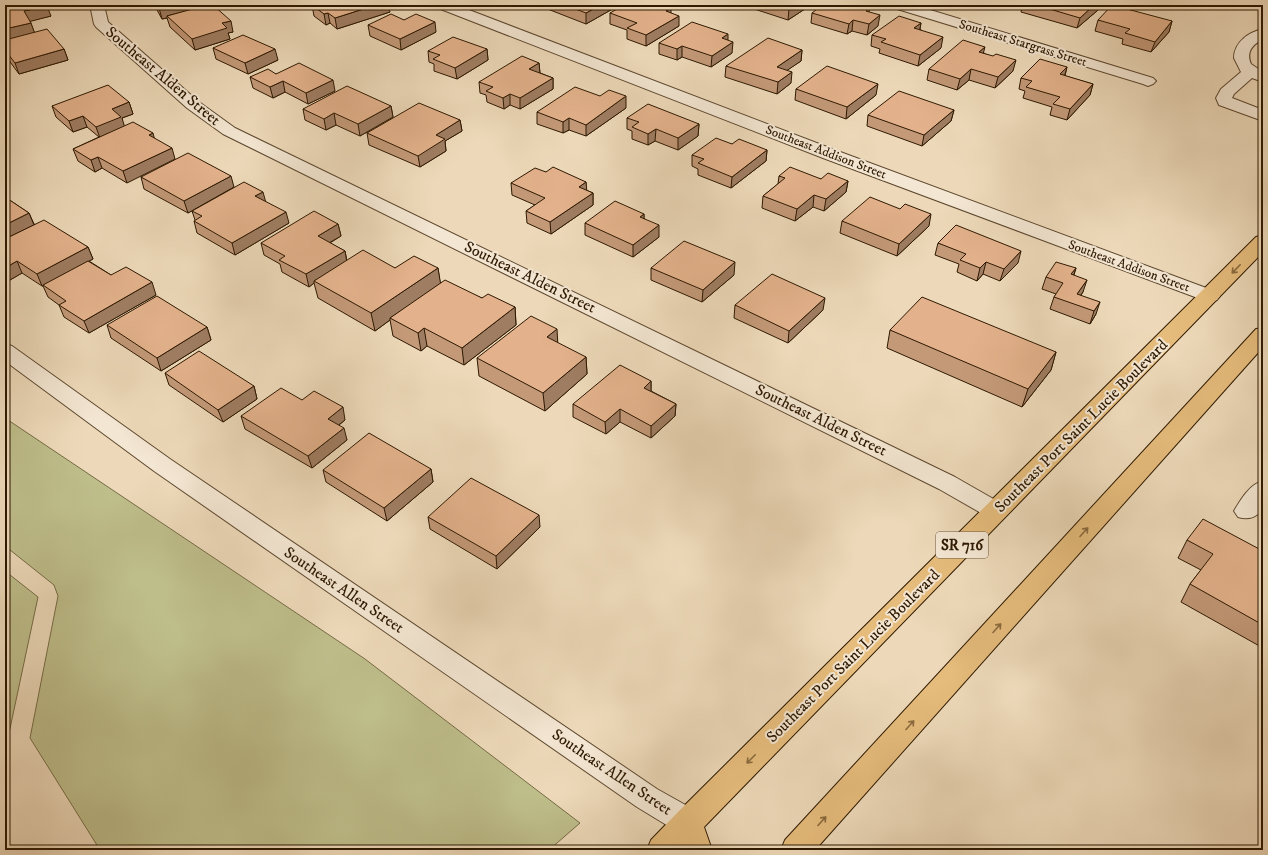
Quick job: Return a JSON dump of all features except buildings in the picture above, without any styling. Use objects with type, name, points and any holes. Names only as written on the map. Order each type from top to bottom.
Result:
[{"type":"main road","name":"Southeast Port Saint Lucie Boulevard","points":[[662,850],[1263,241]]},
{"type":"main road","points":[[796,850],[1263,335]]},
{"type":"main road","points":[[688,822],[697,850]]},
{"type":"street","name":"Southeast Alden Street","points":[[97,5],[101,24],[193,105],[230,131],[947,482],[996,511]]},
{"type":"street","name":"Southeast Addison Street","points":[[443,5],[821,151],[1210,296]]},
{"type":"street","name":"Southeast Stargrass Street","points":[[899,5],[1148,81]]},
{"type":"street","points":[[1263,33],[1247,43],[1241,52],[1241,60],[1257,74],[1227,92],[1224,98],[1225,102],[1263,116]]},
{"type":"street","name":"Southeast Allen Street","points":[[5,351],[162,465],[647,798],[688,822]]},
{"type":"street","points":[[1246,510],[1263,489]]},
{"type":"green space","points":[[5,418],[365,659],[580,823],[549,850],[100,850],[30,738],[58,596],[54,585],[5,546]]},
{"type":"green space","points":[[5,571],[38,597],[5,752]]}]
